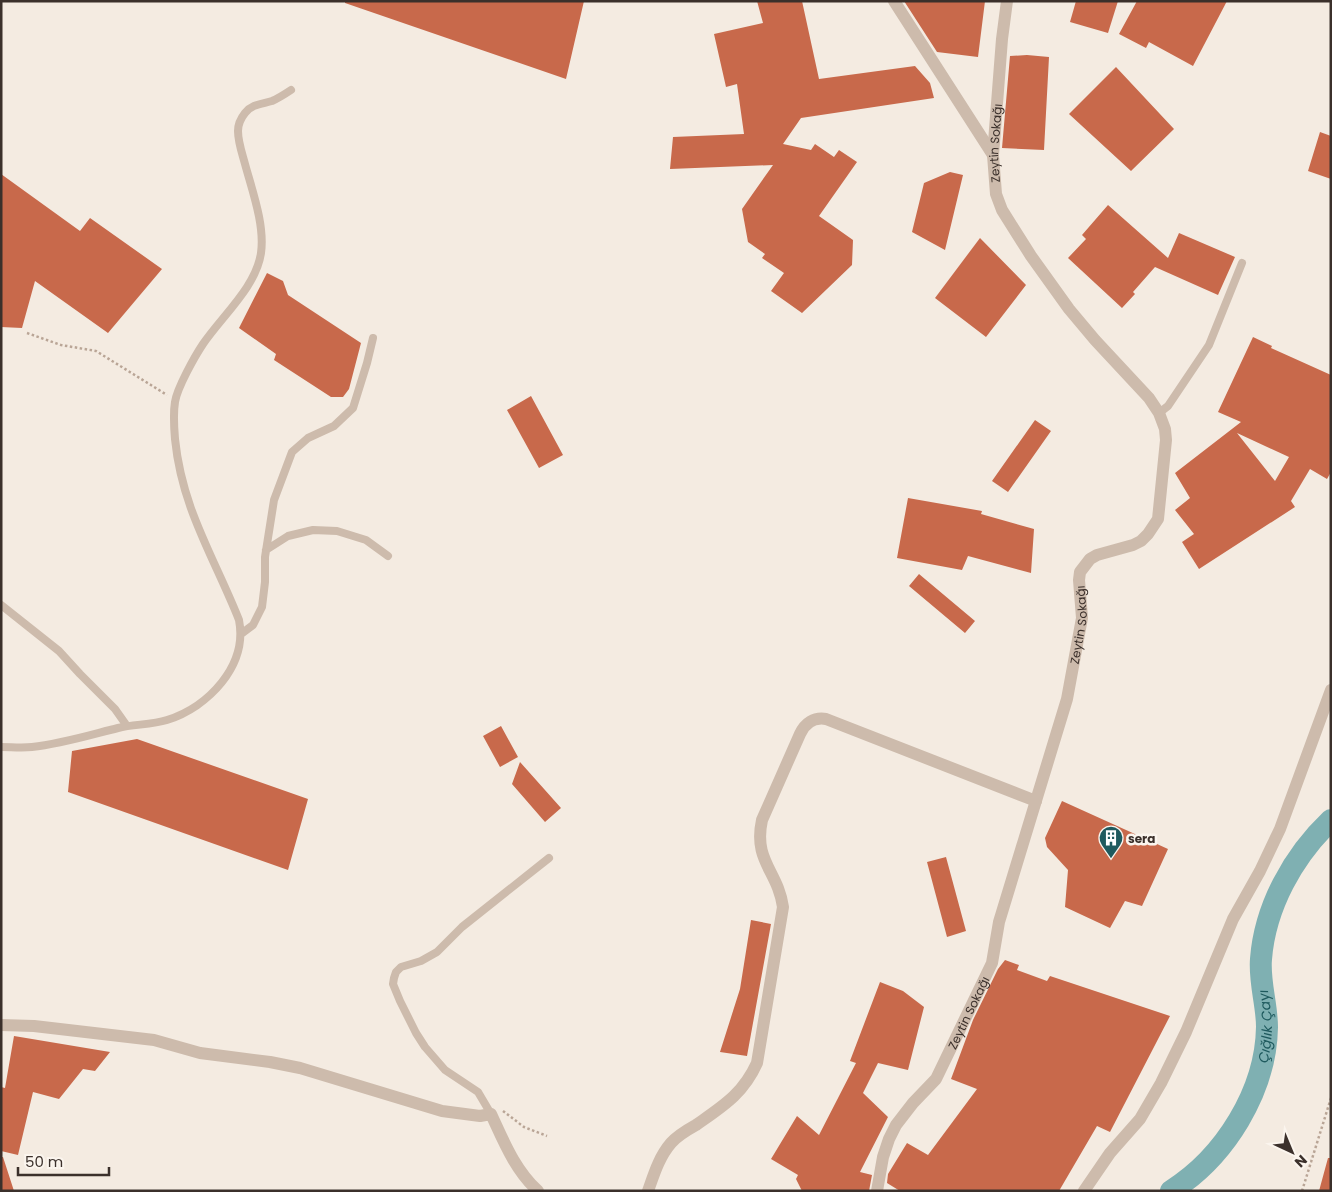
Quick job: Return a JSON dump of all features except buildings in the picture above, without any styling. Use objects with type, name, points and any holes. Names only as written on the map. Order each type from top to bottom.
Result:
[{"type":"street","points":[[894,1],[993,155]]},
{"type":"street","name":"Zeytin Sokağı","points":[[877,1191],[883,1157],[889,1139],[904,1113],[927,1090],[938,1074],[992,963],[1000,922],[1067,700],[1082,618],[1080,572],[1090,559],[1097,555],[1133,545],[1148,534],[1158,519],[1166,451],[1165,428],[1159,413],[1149,398],[1082,325],[1031,256],[1002,210],[996,194],[993,155],[1002,39],[1008,1]]},
{"type":"street","points":[[1084,1191],[1110,1153],[1140,1119],[1161,1083],[1186,1032],[1233,919],[1260,871],[1280,828],[1331,690]]},
{"type":"street","points":[[648,1191],[656,1166],[672,1142],[735,1096],[748,1081],[757,1063],[783,907],[778,884],[761,853],[760,829],[762,820],[800,734],[807,724],[817,719],[826,719],[1036,801]]},
{"type":"street","points":[[1,1025],[34,1026],[154,1040],[200,1052],[300,1068],[442,1110],[480,1116],[491,1114],[515,1163],[538,1191]]},
{"type":"lane","points":[[1,747],[38,746],[127,726],[167,720],[194,707],[209,696],[228,673],[240,648],[242,634],[235,610],[198,528],[182,483],[174,429],[175,400],[200,349],[214,327],[249,284],[259,260],[262,244],[258,213],[240,147],[238,130],[241,118],[250,108],[257,104],[273,100],[291,90]]},
{"type":"lane","points":[[1159,413],[1168,406],[1209,345],[1227,296],[1242,263]]},
{"type":"lane","points":[[242,634],[252,625],[262,607],[266,550],[274,500],[292,452],[308,438],[334,426],[353,408],[367,363],[372,338]]},
{"type":"lane","points":[[266,550],[288,536],[313,530],[337,531],[366,540],[388,556]]},
{"type":"lane","points":[[1,605],[59,651],[115,709],[127,726]]},
{"type":"lane","points":[[491,1114],[478,1092],[445,1070],[425,1046],[416,1033],[400,1001],[393,984],[394,978],[396,972],[401,967],[421,961],[437,952],[462,927],[549,858]]},
{"type":"path","points":[[27,333],[61,345],[96,351],[175,400]]},
{"type":"path","points":[[1302,1191],[1331,1098]]},
{"type":"path","points":[[491,1114],[504,1111],[524,1127],[547,1136]]},
{"type":"waterway","name":"Çığlık Çayı","points":[[1171,1191],[1191,1177],[1209,1160],[1239,1120],[1250,1098],[1259,1075],[1265,1051],[1267,1018],[1262,985],[1261,959],[1268,920],[1283,884],[1293,866],[1317,834],[1331,820]]},
{"type":"place","name":"sera","points":[[1111,859]]}]
